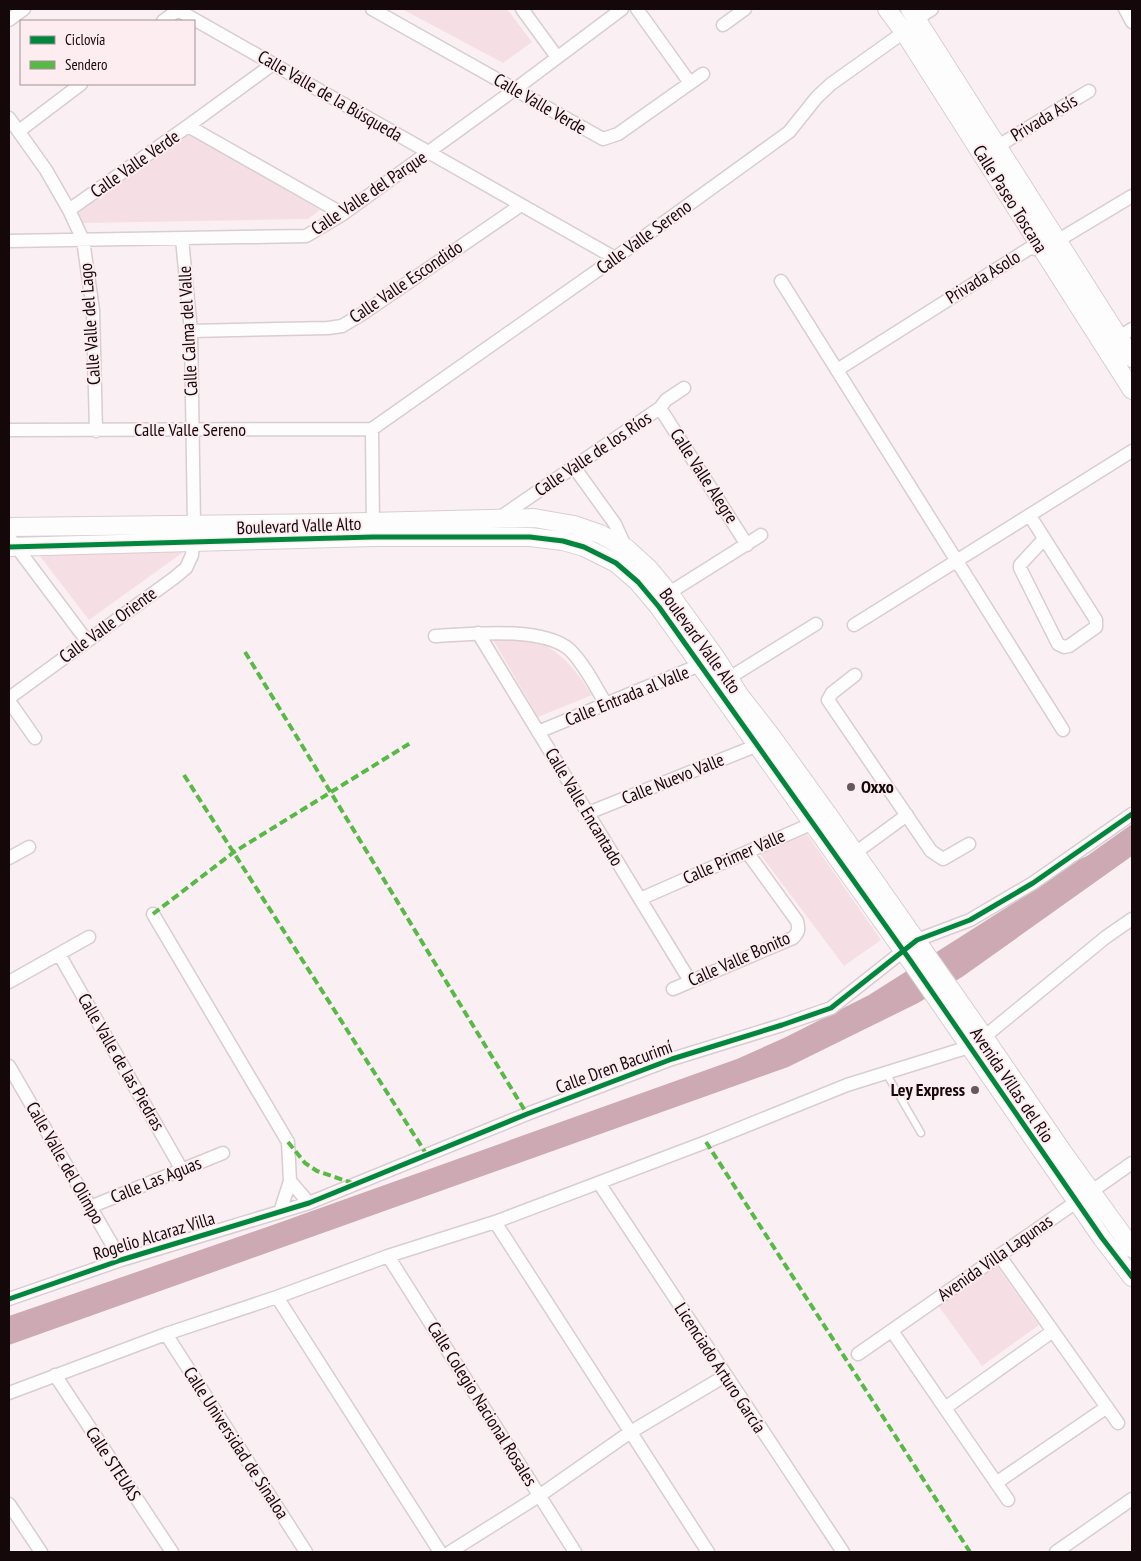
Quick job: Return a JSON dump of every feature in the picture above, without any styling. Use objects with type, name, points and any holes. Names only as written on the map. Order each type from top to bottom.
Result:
[{"type":"street","points":[[9,20],[24,9]]},
{"type":"street","points":[[165,20],[177,9]]},
{"type":"street","name":"Calle Valle de la Búsqueda","points":[[177,9],[615,258]]},
{"type":"street","name":"Calle Valle Verde","points":[[372,9],[603,139],[618,134],[703,74]]},
{"type":"street","points":[[522,9],[558,57]]},
{"type":"street","name":"Calle Valle del Parque","points":[[9,241],[306,236],[343,214],[622,9]]},
{"type":"street","points":[[637,9],[690,83]]},
{"type":"street","points":[[723,25],[745,9]]},
{"type":"street","name":"Calle Paseo Toscana","points":[[887,9],[904,32],[1132,390]]},
{"type":"street","points":[[914,14],[932,9]]},
{"type":"street","points":[[1125,9],[1132,22]]},
{"type":"street","name":"Calle Paseo Toscana","points":[[914,14],[1057,240],[1126,333],[1132,358]]},
{"type":"street","name":"Calle Valle Sereno","points":[[9,430],[372,429],[615,258],[789,132],[817,97],[831,84],[904,32]]},
{"type":"street","name":"Calle Valle Verde","points":[[69,210],[272,64]]},
{"type":"street","points":[[19,131],[80,85]]},
{"type":"street","name":"Privada Asís","points":[[998,146],[1090,91]]},
{"type":"street","name":"Calle Valle del Lago","points":[[9,118],[46,170],[69,210],[83,240],[93,310],[96,431]]},
{"type":"street","points":[[188,126],[343,214]]},
{"type":"street","name":"Privada Asolo","points":[[837,370],[1030,248],[1042,250],[1132,196]]},
{"type":"street","name":"Calle Valle Escondido","points":[[191,330],[328,328],[342,326],[521,205]]},
{"type":"street","name":"Calle Calma del Valle","points":[[182,239],[191,330],[193,543]]},
{"type":"street","points":[[781,281],[1063,730]]},
{"type":"street","name":"Calle Valle de los Ríos","points":[[499,518],[660,408],[666,400],[684,388]]},
{"type":"street","name":"Calle Valle Alegre","points":[[660,408],[747,544]]},
{"type":"street","points":[[372,429],[373,529]]},
{"type":"street","points":[[854,625],[1132,451]]},
{"type":"street","points":[[574,467],[615,524],[626,548]]},
{"type":"street","points":[[1030,516],[1097,623],[1096,627],[1064,648],[1058,644],[1020,568],[1020,565],[1044,539]]},
{"type":"street","name":"Boulevard Valle Alto","points":[[12,544],[193,543],[499,518],[534,518],[574,525],[600,534],[626,548],[649,569],[670,593],[708,662],[758,745],[812,823],[913,950]]},
{"type":"street","name":"Boulevard Valle Alto","points":[[9,527],[327,523],[373,529],[530,537],[563,541],[584,547],[616,563],[638,582],[708,662],[729,678],[740,696],[772,737],[855,853],[913,950],[958,1016]]},
{"type":"street","points":[[670,593],[760,535]]},
{"type":"street","name":"Calle Valle Oriente","points":[[9,700],[186,568],[192,555],[193,543]]},
{"type":"street","points":[[12,544],[87,641]]},
{"type":"street","points":[[729,678],[816,624]]},
{"type":"street","points":[[435,636],[478,633],[526,634],[552,640],[568,649],[582,664],[606,704]]},
{"type":"street","name":"Calle Valle Encantado","points":[[478,633],[690,981]]},
{"type":"street","name":"Calle Entrada al Valle","points":[[538,732],[708,662]]},
{"type":"street","points":[[854,675],[832,693],[828,700],[906,815],[931,851],[943,859],[969,844]]},
{"type":"street","points":[[9,700],[35,738]]},
{"type":"street","name":"Calle Nuevo Valle","points":[[588,813],[758,745]]},
{"type":"street","name":"Calle Dren Bacurimí","points":[[309,1203],[528,1114],[672,1059],[831,1008],[913,950],[970,920],[1033,883],[1132,814]]},
{"type":"street","points":[[855,853],[906,815]]},
{"type":"street","name":"Calle Primer Valle","points":[[640,898],[829,816]]},
{"type":"street","points":[[9,858],[29,847]]},
{"type":"street","name":"Calle Valle Bonito","points":[[673,988],[793,938],[798,933],[797,921],[747,852]]},
{"type":"street","points":[[153,914],[288,1142],[290,1181],[280,1212]]},
{"type":"street","points":[[9,1393],[166,1334],[277,1297],[388,1256],[495,1222],[715,1139],[847,1085],[969,1047],[984,1037],[1106,937],[1132,919]]},
{"type":"street","points":[[9,982],[89,937]]},
{"type":"street","name":"Calle Valle de las Piedras","points":[[59,954],[182,1170]]},
{"type":"street","points":[[958,1016],[984,1037],[1132,1248]]},
{"type":"street","name":"Avenida Villas del Rio","points":[[958,1016],[969,1047],[1076,1202],[1131,1274]]},
{"type":"street","name":"Calle Valle del Olimpo","points":[[9,1066],[121,1260]]},
{"type":"street","name":"Calle Las Aguas","points":[[90,1207],[223,1153]]},
{"type":"street","name":"Avenida Villa Lagunas","points":[[858,1354],[1132,1162]]},
{"type":"street","points":[[290,1181],[309,1203]]},
{"type":"street","name":"Licenciado Arturo García","points":[[599,1182],[725,1376],[843,1552]]},
{"type":"street","name":"Rogelio Alcaraz Villa","points":[[9,1299],[121,1260],[309,1203]]},
{"type":"street","points":[[495,1222],[708,1552]]},
{"type":"street","points":[[999,1255],[1118,1423]]},
{"type":"street","name":"Calle Colegio Nacional Rosales","points":[[388,1256],[574,1552]]},
{"type":"street","points":[[277,1297],[440,1552]]},
{"type":"street","points":[[892,1331],[1008,1500]]},
{"type":"street","points":[[945,1408],[1052,1331]]},
{"type":"street","name":"Calle Universidad de Sinaloa","points":[[166,1334],[306,1552]]},
{"type":"street","name":"Calle STEUAS","points":[[55,1375],[172,1552]]},
{"type":"street","points":[[450,1552],[539,1496],[630,1433],[725,1376]]},
{"type":"street","points":[[996,1483],[1107,1407]]},
{"type":"street","points":[[1056,1552],[1132,1499]]},
{"type":"street","points":[[9,1504],[41,1552]]},
{"type":"lane","points":[[886,1073],[921,1133]]},
{"type":"shaded area","points":[[402,9],[507,9],[532,42],[503,63]]},
{"type":"shaded area","points":[[182,129],[320,210],[308,219],[83,223],[77,208]]},
{"type":"shaded area","points":[[189,548],[89,620],[36,551]]},
{"type":"shaded area","points":[[492,638],[527,638],[549,647],[565,660],[592,695],[538,717]]},
{"type":"shaded area","points":[[1132,824],[1132,856],[962,977],[918,1003],[788,1067],[9,1345],[9,1316],[267,1227],[737,1059],[786,1037],[869,995],[1028,894],[1036,887],[1047,882],[1065,866],[1087,856]]},
{"type":"shaded area","points":[[807,834],[881,940],[844,966],[760,854]]},
{"type":"shaded area","points":[[995,1263],[1039,1325],[982,1366],[937,1304]]},
{"type":"marked path","points":[[245,652],[527,1114]]},
{"type":"marked path","points":[[153,914],[234,852],[412,742]]},
{"type":"marked path","points":[[184,775],[427,1155]]},
{"type":"marked path","points":[[288,1142],[305,1163],[317,1171],[355,1184]]},
{"type":"marked path","points":[[706,1142],[970,1552]]},
{"type":"cycle path","points":[[9,547],[373,537],[530,537],[563,541],[584,547],[616,563],[638,582],[659,607],[910,960],[1102,1238],[1132,1277]]},
{"type":"cycle path","points":[[9,1299],[121,1260],[309,1203],[527,1114],[672,1059],[831,1008],[917,940],[970,920],[1033,883],[1132,814]]},
{"type":"place","name":"Oxxo","points":[[851,787]]},
{"type":"place","name":"Ley Express","points":[[975,1090]]}]
